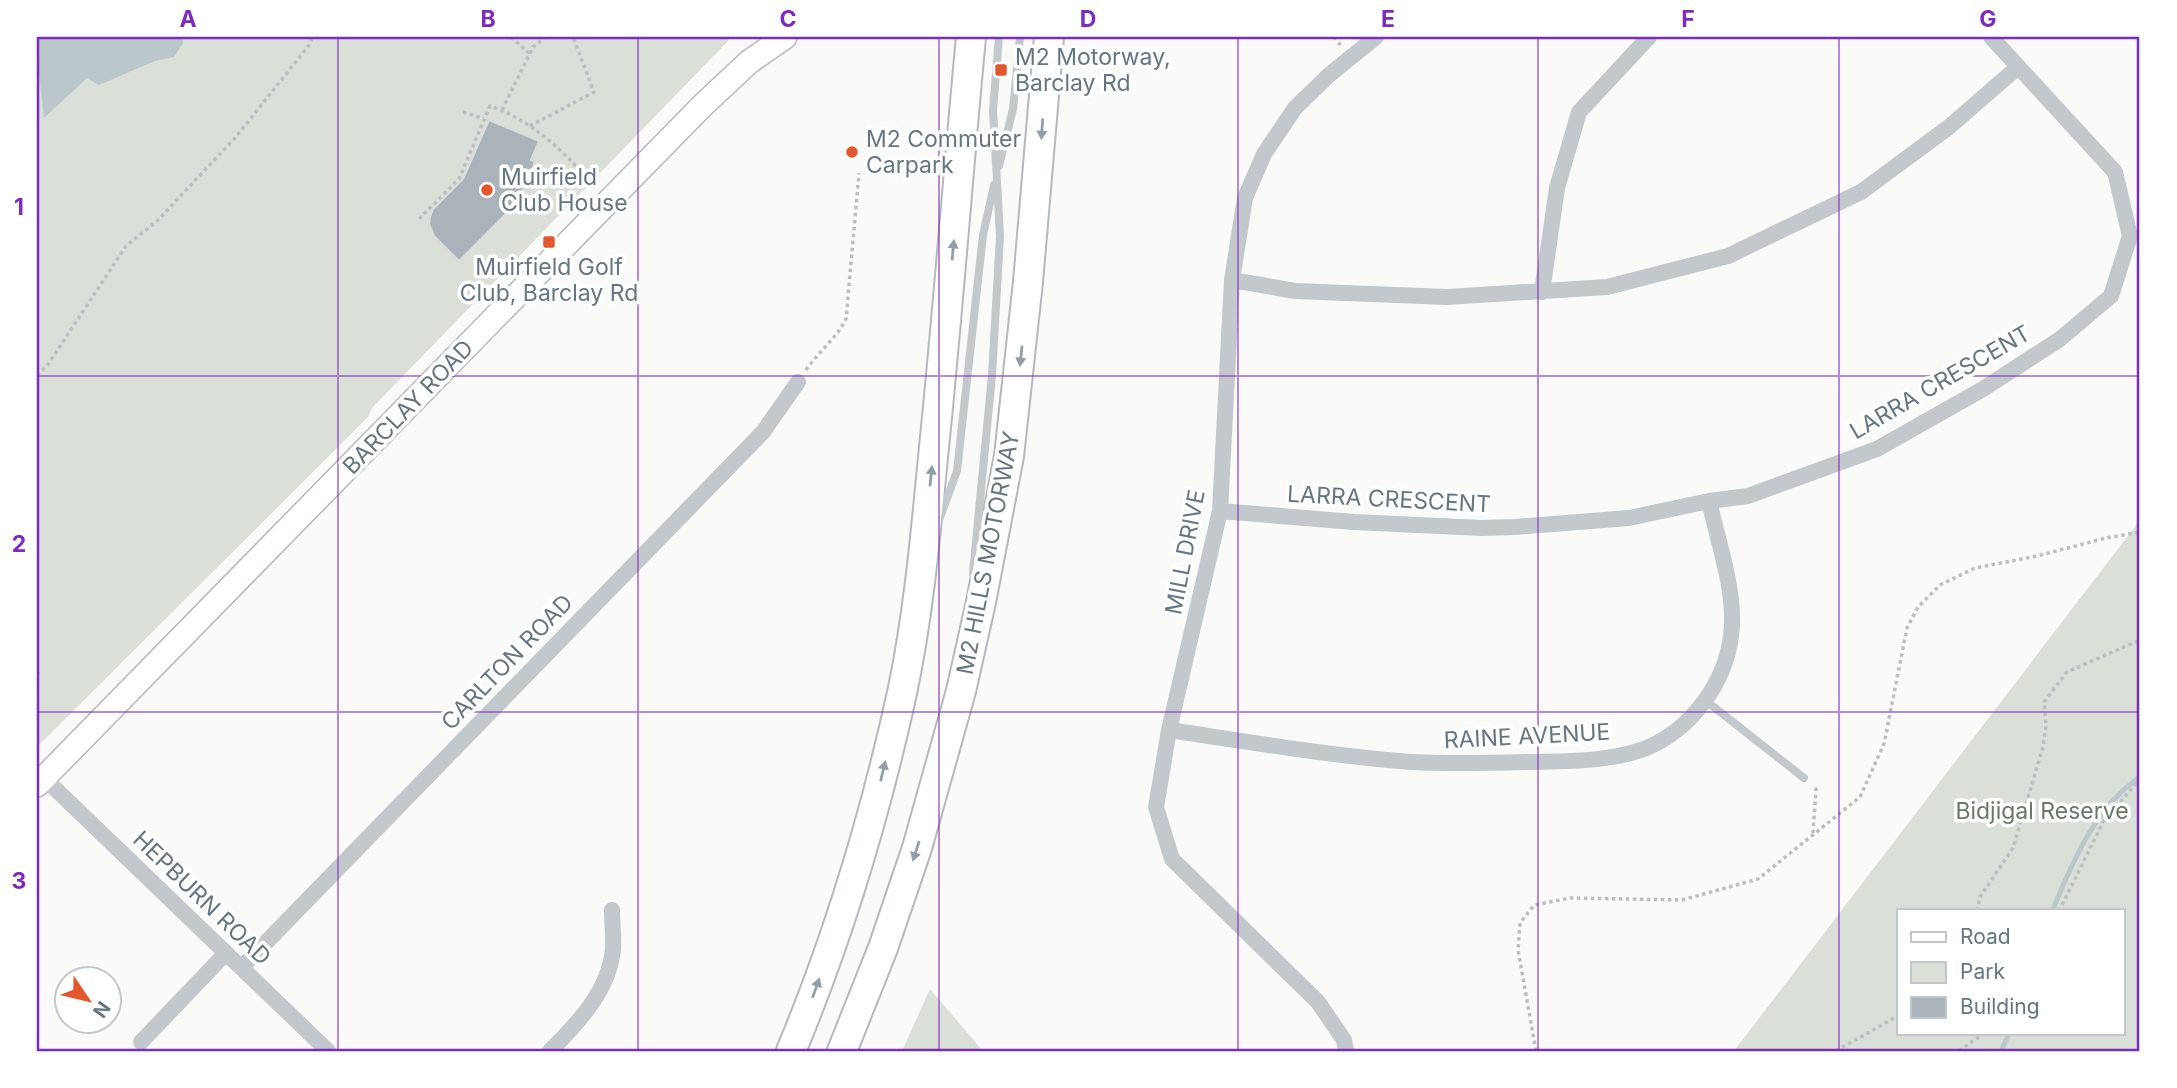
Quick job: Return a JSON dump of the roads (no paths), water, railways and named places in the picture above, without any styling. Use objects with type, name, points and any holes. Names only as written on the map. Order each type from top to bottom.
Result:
[{"type":"highway","points":[[791,1051],[836,934],[877,796],[902,691],[922,569],[971,37]]},
{"type":"highway","name":"M2 HILLS MOTORWAY","points":[[842,1051],[883,948],[917,848],[961,691],[981,602],[1009,456],[1028,282],[1049,37]]},
{"type":"main road","name":"BARCLAY ROAD","points":[[40,781],[695,113],[749,62],[785,37]]},
{"type":"street","points":[[749,62],[775,37]]},
{"type":"street","name":"MILL DRIVE","points":[[1346,1051],[1344,1040],[1318,1002],[1172,859],[1156,807],[1170,730],[1220,511],[1232,280],[1245,198],[1264,154],[1295,108],[1329,75],[1376,37]]},
{"type":"street","points":[[1542,292],[1558,188],[1579,111],[1649,37]]},
{"type":"street","name":"LARRA CRESCENT","points":[[1220,511],[1354,522],[1515,527],[1629,518],[1709,501],[1748,496],[1877,449],[1983,390],[2060,339],[2110,296],[2130,236],[2115,172],[1991,37]]},
{"type":"street","points":[[1232,280],[1295,291],[1447,297],[1607,288],[1728,256],[1861,192],[1949,127],[2018,67]]},
{"type":"street","name":"CARLTON ROAD","points":[[242,967],[763,432],[798,383]]},
{"type":"street","name":"RAINE AVENUE","points":[[1170,730],[1362,758],[1414,762],[1564,761],[1609,757],[1644,748],[1676,730],[1691,717],[1714,688],[1727,656],[1732,617],[1730,596],[1709,501]]},
{"type":"street","name":"HEPBURN ROAD","points":[[40,781],[242,967],[328,1051]]},
{"type":"street","points":[[550,1051],[587,1011],[602,986],[613,950],[612,910]]},
{"type":"street","points":[[141,1042],[226,953]]},
{"type":"lane","points":[[972,587],[1000,236],[993,110],[999,37]]},
{"type":"lane","points":[[922,569],[957,471],[983,235],[1013,109],[1020,37]]},
{"type":"lane","points":[[961,691],[969,613]]},
{"type":"lane","points":[[1705,700],[1804,778]]},
{"type":"waterway","points":[[2053,909],[2077,855],[2097,820],[2110,804],[2140,777]]},
{"type":"waterway","points":[[2001,1051],[2008,1036]]},
{"type":"place","name":"M2 Motorway, Barclay Rd","points":[[1001,70]]},
{"type":"place","name":"M2 Commuter Carpark","points":[[852,152]]},
{"type":"place","name":"Muirfield Club House","points":[[487,190]]},
{"type":"place","name":"Muirfield Golf Club, Barclay Rd","points":[[549,242]]},
{"type":"park label","name":"Bidjigal Reserve","points":[[2042,811]]}]
